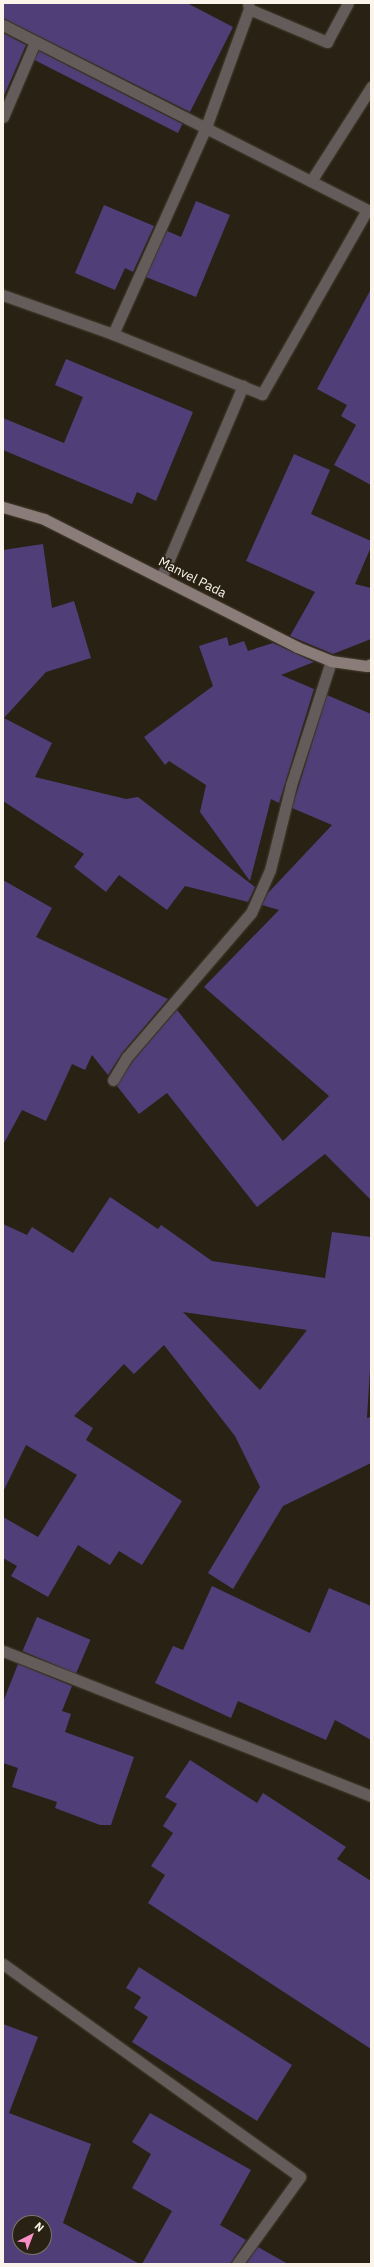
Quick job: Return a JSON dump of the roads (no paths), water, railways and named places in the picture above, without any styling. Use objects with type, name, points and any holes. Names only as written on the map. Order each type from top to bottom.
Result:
[{"type":"main road","name":"Manvel Pada","points":[[3,507],[44,519],[297,647],[331,661],[367,666],[371,664]]},
{"type":"street","points":[[113,334],[206,127],[249,6],[327,42],[348,3]]},
{"type":"street","points":[[3,26],[206,127],[367,210],[262,394],[113,334],[3,295]]},
{"type":"street","points":[[3,117],[35,42]]},
{"type":"street","points":[[311,181],[371,87]]},
{"type":"street","points":[[161,578],[242,386]]},
{"type":"street","points":[[113,1080],[127,1057],[252,913],[270,870],[291,785],[331,661]]},
{"type":"street","points":[[3,1652],[371,1796]]},
{"type":"street","points":[[3,1964],[300,2177],[237,2264]]}]
